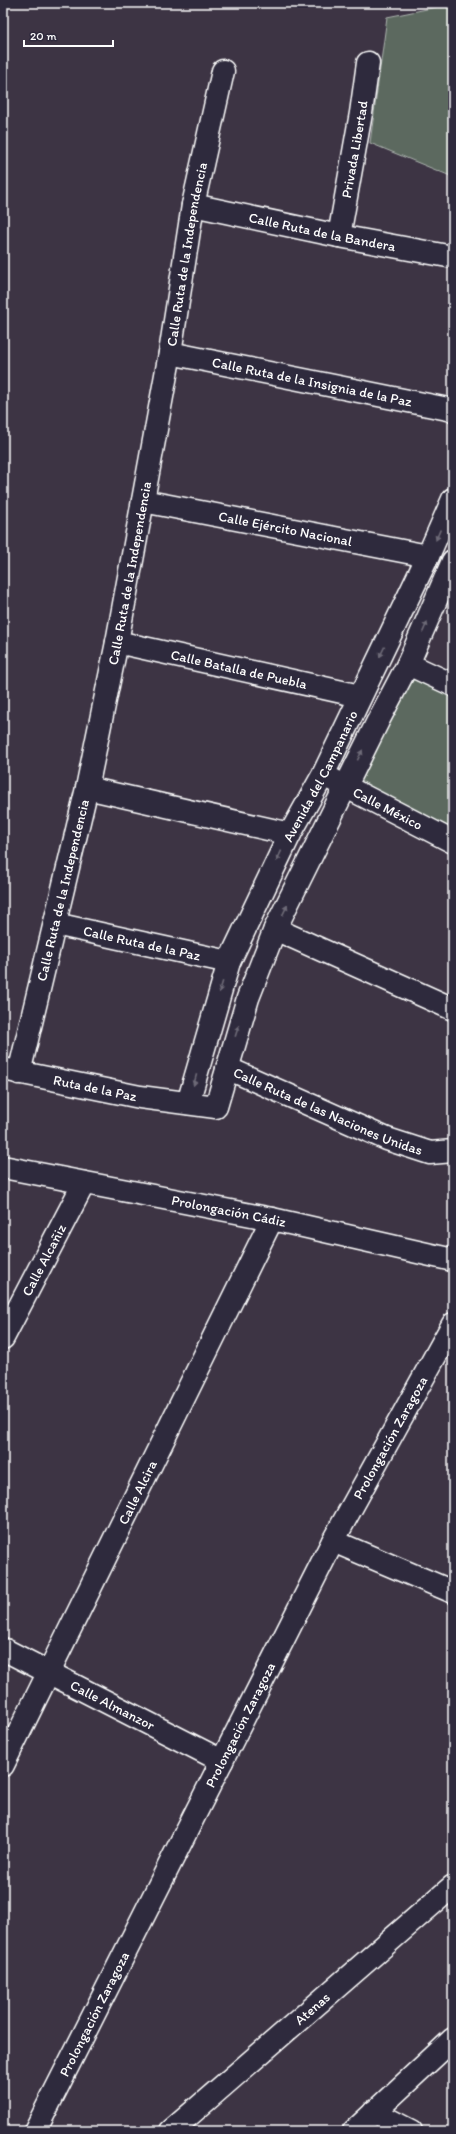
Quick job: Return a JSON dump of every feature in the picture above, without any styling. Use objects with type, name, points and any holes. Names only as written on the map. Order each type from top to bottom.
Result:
[{"type":"street","name":"Privada Libertad","points":[[339,236],[361,113],[368,63]]},
{"type":"street","name":"Calle Ruta de la Independencia","points":[[11,1071],[55,924],[87,788],[117,642],[170,353],[193,204],[223,71]]},
{"type":"street","name":"Calle Ruta de la Bandera","points":[[193,204],[339,236],[453,257]]},
{"type":"street","name":"Calle Ruta de la Insignia de la Paz","points":[[170,353],[453,410]]},
{"type":"street","name":"Avenida del Campanario","points":[[188,1103],[228,962],[290,834],[323,775],[428,556],[453,499]]},
{"type":"street","name":"Calle Ejército Nacional","points":[[143,501],[428,556]]},
{"type":"street","name":"Avenida del Campanario","points":[[227,1068],[248,998],[275,929],[408,664],[453,561]]},
{"type":"street","name":"Calle Batalla de Puebla","points":[[117,642],[360,696]]},
{"type":"street","points":[[408,664],[453,685]]},
{"type":"street","name":"Calle México","points":[[323,775],[453,842]]},
{"type":"street","points":[[87,788],[290,834]]},
{"type":"street","name":"Calle Ruta de la Paz","points":[[55,924],[228,962]]},
{"type":"street","points":[[275,929],[453,1009]]},
{"type":"street","name":"Ruta de la Paz","points":[[11,1071],[140,1097],[216,1107],[227,1068]]},
{"type":"street","name":"Calle Ruta de las Naciones Unidas","points":[[227,1068],[387,1139],[430,1153],[453,1151]]},
{"type":"street","name":"Prolongación Cádiz","points":[[3,1167],[272,1219],[453,1260]]},
{"type":"street","name":"Calle Alcañiz","points":[[3,1338],[84,1183]]},
{"type":"street","name":"Calle Alcira","points":[[3,1766],[272,1219]]},
{"type":"street","name":"Prolongación Zaragoza","points":[[35,2131],[332,1541],[453,1324]]},
{"type":"street","points":[[332,1541],[453,1592]]},
{"type":"street","name":"Calle Almanzor","points":[[3,1649],[222,1761]]},
{"type":"street","name":"Atenas","points":[[171,2131],[453,1886]]},
{"type":"street","points":[[354,2131],[453,2039]]},
{"type":"street","points":[[374,2112],[411,2131]]},
{"type":"green space","points":[[439,3],[453,3],[453,177],[370,143],[387,17],[437,7]]},
{"type":"green space","points":[[408,664],[453,685],[453,842],[345,787]]}]
